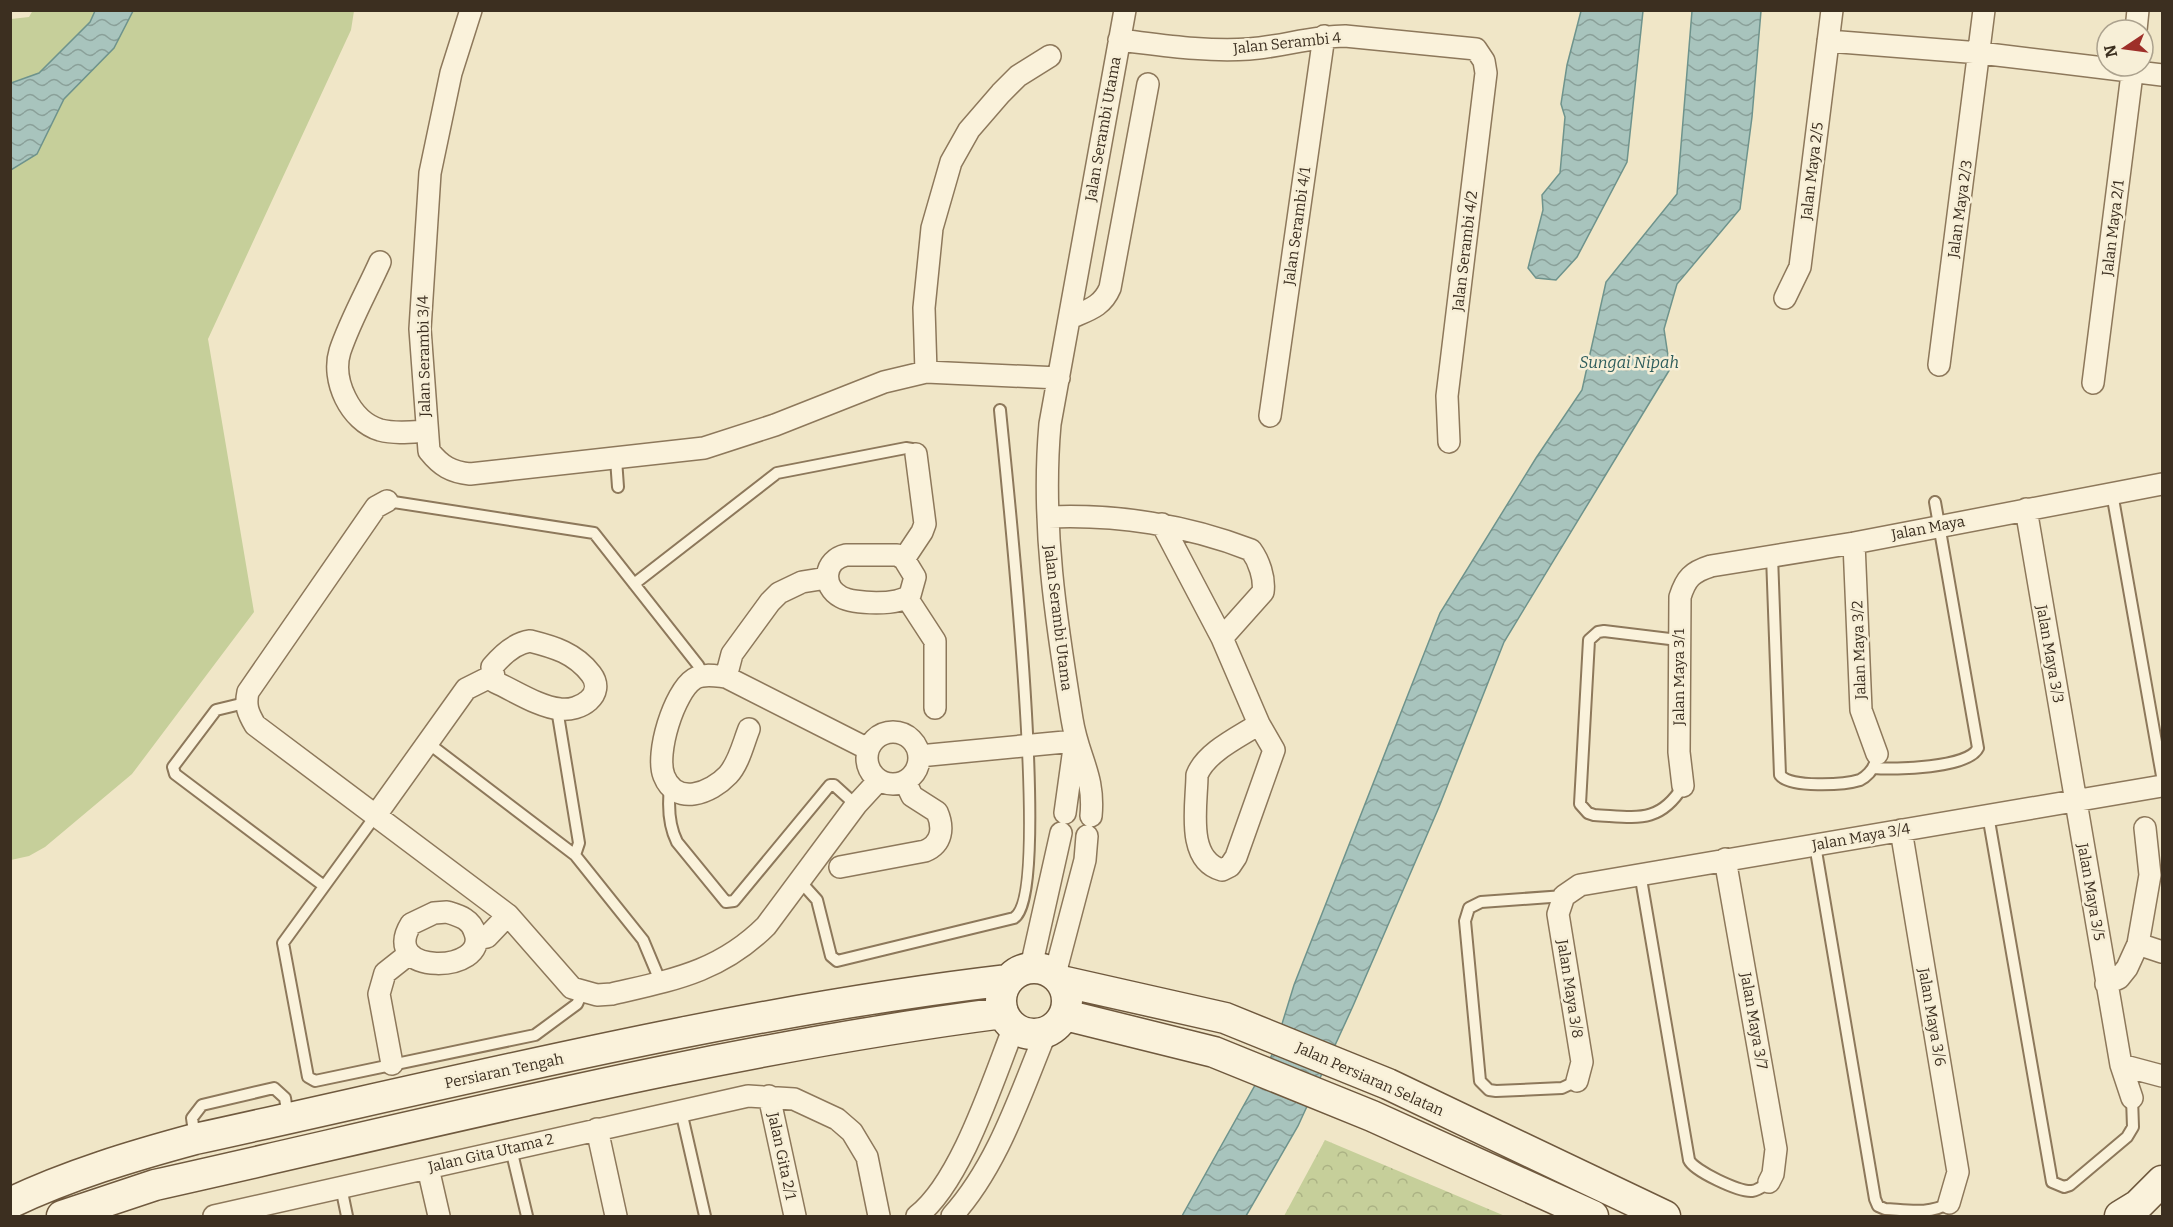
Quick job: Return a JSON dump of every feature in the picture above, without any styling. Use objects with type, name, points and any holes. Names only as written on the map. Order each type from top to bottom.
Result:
[{"type":"street","name":"Jalan Serambi 3/4","points":[[380,262],[340,352],[337,370],[342,391],[363,420],[378,429],[394,432],[426,431],[420,328],[430,173],[451,73],[471,10]]},
{"type":"street","name":"Jalan Serambi Utama","points":[[1039,975],[1085,860],[1093,798],[1090,776],[1075,741],[1053,602],[1046,472],[1050,424],[1125,10]]},
{"type":"street","name":"Jalan Maya 2/5","points":[[1785,298],[1800,267],[1832,10]]},
{"type":"street","name":"Jalan Maya 2/3","points":[[1939,365],[1984,10]]},
{"type":"street","name":"Jalan Serambi 4","points":[[1119,40],[1194,48],[1241,49],[1324,36],[1463,46],[1476,49],[1484,61]]},
{"type":"street","name":"Jalan Serambi 4/1","points":[[1270,416],[1324,36]]},
{"type":"street","points":[[1828,41],[2095,65]]},
{"type":"street","points":[[926,372],[924,308],[932,228],[951,162],[969,130],[1001,93],[1017,76],[1050,56]]},
{"type":"street","name":"Jalan Serambi 4/2","points":[[1449,442],[1447,396],[1485,90],[1484,61]]},
{"type":"street","name":"Jalan Maya 2/1","points":[[2093,383],[2132,78]]},
{"type":"street","points":[[1070,318],[1098,306],[1106,299],[1110,288],[1148,84]]},
{"type":"street","points":[[1100,149],[1134,153]]},
{"type":"street","points":[[426,431],[429,451],[438,463],[454,473],[470,474],[704,448],[775,425],[884,382],[926,372],[1059,378]]},
{"type":"street","points":[[904,559],[925,524],[916,454]]},
{"type":"street","name":"Jalan Maya","points":[[1693,572],[1711,566],[1854,543],[2163,484]]},
{"type":"street","points":[[387,501],[376,507],[248,692],[245,703],[255,725],[508,915],[572,988],[597,995],[661,983],[713,966],[752,940],[766,926],[856,805],[879,780]]},
{"type":"street","name":"Jalan Maya 3/3","points":[[2026,509],[2075,799]]},
{"type":"street","points":[[1048,518],[1082,516],[1162,524],[1251,550],[1256,557],[1264,584],[1263,592],[1222,638]]},
{"type":"street","points":[[1162,524],[1222,638],[1259,724],[1274,750],[1236,857],[1230,866],[1222,870],[1212,867],[1201,856],[1197,831],[1197,775],[1200,766],[1259,724]]},
{"type":"street","name":"Jalan Maya 3/2","points":[[1854,543],[1861,710],[1875,761]]},
{"type":"street","points":[[897,555],[904,559],[915,578],[907,598],[893,602],[852,601],[837,595],[827,578],[828,568],[841,556],[897,555]]},
{"type":"street","name":"Jalan Maya 3/1","points":[[1683,786],[1679,752],[1680,597],[1685,582],[1693,572]]},
{"type":"street","points":[[726,677],[732,654],[779,592],[802,582],[827,578]]},
{"type":"street","points":[[907,598],[936,641],[934,708]]},
{"type":"street","points":[[531,641],[563,650],[592,674],[595,685],[591,700],[582,707],[557,709],[495,682],[492,676],[492,667],[499,658],[521,642],[531,641]]},
{"type":"street","points":[[749,729],[728,775],[707,791],[697,795],[681,794],[670,788],[661,765],[675,702],[693,679],[703,675],[726,677],[868,750]]},
{"type":"street","points":[[376,815],[466,689],[492,676]]},
{"type":"street","points":[[895,732],[910,738],[919,756],[917,769],[905,782],[887,783],[879,780],[869,766],[868,750],[879,736],[895,732]]},
{"type":"street","points":[[919,756],[1075,741]]},
{"type":"street","name":"Jalan Serambi Utama","points":[[1039,975],[1075,741]]},
{"type":"street","points":[[840,867],[925,851],[935,845],[942,828],[937,812],[912,796],[905,782]]},
{"type":"street","name":"Jalan Maya 3/4","points":[[1564,896],[1580,885],[1640,873],[2163,786]]},
{"type":"street","name":"Jalan Maya 3/5","points":[[2075,799],[2121,1065],[2132,1098]]},
{"type":"street","points":[[2106,984],[2120,978],[2138,944],[2150,875],[2145,828]]},
{"type":"street","name":"Jalan Maya 3/6","points":[[1901,830],[1958,1172],[1957,1182],[1949,1203]]},
{"type":"street","name":"Jalan Maya 3/7","points":[[1725,860],[1776,1149],[1773,1174],[1768,1182]]},
{"type":"street","name":"Jalan Maya 3/8","points":[[1564,896],[1558,914],[1582,1062],[1577,1081]]},
{"type":"street","points":[[447,912],[464,917],[471,925],[477,939],[474,949],[468,955],[450,963],[424,963],[415,960],[409,954],[405,939],[411,924],[434,913],[447,912]]},
{"type":"street","points":[[477,939],[487,937],[508,915]]},
{"type":"street","points":[[2138,944],[2163,952]]},
{"type":"street","points":[[392,1064],[379,994],[385,973],[409,954]]},
{"type":"street","points":[[917,1216],[927,1209],[940,1191],[974,1129],[1008,1020],[1001,996],[1039,975],[1068,997],[1000,1142],[963,1205],[952,1216]]},
{"type":"street","name":"Jalan Persiaran Selatan","points":[[1039,975],[1225,1018],[1388,1084],[1665,1216]]},
{"type":"street","name":"Persiaran Tengah","points":[[10,1203],[49,1185],[147,1151],[195,1139],[752,1017],[866,998],[1039,975]]},
{"type":"street","points":[[62,1216],[155,1185],[758,1051],[870,1031],[1008,1020],[1029,1034],[1055,1024],[1214,1052],[1372,1116],[1593,1216]]},
{"type":"street","points":[[2121,1065],[2163,1076]]},
{"type":"street","name":"Jalan Gita Utama 2","points":[[214,1216],[748,1096],[768,1096],[794,1099],[837,1119],[852,1132],[867,1156],[879,1216]]},
{"type":"street","name":"Jalan Gita 2/1","points":[[768,1096],[795,1216]]},
{"type":"street","points":[[597,1129],[616,1216]]},
{"type":"street","points":[[428,1168],[439,1216]]},
{"type":"street","points":[[2120,1216],[2138,1204],[2163,1181]]},
{"type":"lane","points":[[799,880],[817,900],[831,956],[837,962],[1017,917],[1021,912],[1027,887],[1030,745],[1000,410]]},
{"type":"lane","points":[[634,585],[777,473],[906,448],[912,449],[916,454]]},
{"type":"lane","points":[[616,459],[618,487]]},
{"type":"lane","points":[[2112,493],[2163,776]]},
{"type":"lane","points":[[387,501],[590,531],[698,665],[703,675]]},
{"type":"lane","points":[[1772,556],[1780,775],[1792,783],[1842,783],[1862,779],[1875,761],[1901,771],[1968,758],[1978,748],[1935,502]]},
{"type":"lane","points":[[1678,640],[1604,631],[1598,632],[1589,640],[1580,804],[1588,813],[1651,816],[1663,811],[1683,786]]},
{"type":"lane","points":[[245,703],[216,710],[173,768],[176,774],[324,886]]},
{"type":"lane","points":[[557,709],[579,843],[575,855]]},
{"type":"lane","points":[[428,743],[575,855],[644,940],[661,983]]},
{"type":"lane","points":[[670,788],[668,801],[674,835],[726,902],[734,901],[830,785],[834,785],[856,805]]},
{"type":"lane","points":[[376,815],[283,944],[308,1077],[315,1081],[535,1035],[577,1004],[584,991]]},
{"type":"lane","points":[[1988,815],[2052,1182],[2064,1187],[2070,1185],[2127,1137],[2133,1127],[2132,1098]]},
{"type":"lane","points":[[1815,845],[1875,1199],[1878,1206],[1885,1209],[1929,1211],[1940,1209],[1949,1203]]},
{"type":"lane","points":[[1640,873],[1689,1160],[1698,1171],[1745,1191],[1762,1188],[1768,1182]]},
{"type":"lane","points":[[1564,896],[1481,902],[1469,908],[1465,921],[1480,1081],[1489,1090],[1496,1091],[1562,1088],[1577,1081]]},
{"type":"lane","points":[[681,1111],[705,1216]]},
{"type":"lane","points":[[511,1149],[527,1216]]},
{"type":"lane","points":[[341,1187],[347,1216]]},
{"type":"green space","points":[[33,10],[354,11],[351,30],[208,339],[254,612],[132,774],[45,847],[29,856],[11,860],[11,19],[29,17]]},
{"type":"green space","points":[[1325,1140],[1505,1216],[1284,1216]]},
{"type":"water","points":[[95,11],[133,11],[114,48],[64,99],[37,154],[11,170],[11,83],[39,73],[90,22]]},
{"type":"water","points":[[1581,11],[1643,11],[1627,162],[1577,257],[1556,280],[1536,278],[1528,268],[1543,210],[1542,195],[1560,173],[1565,117],[1561,104],[1567,65]]},
{"type":"water","name":"Sungai Nipah","points":[[1692,11],[1761,11],[1752,117],[1740,209],[1677,284],[1664,329],[1670,369],[1504,642],[1439,807],[1298,1126],[1246,1216],[1182,1216],[1273,1053],[1294,985],[1440,613],[1536,458],[1582,390],[1606,282],[1677,194]]}]
